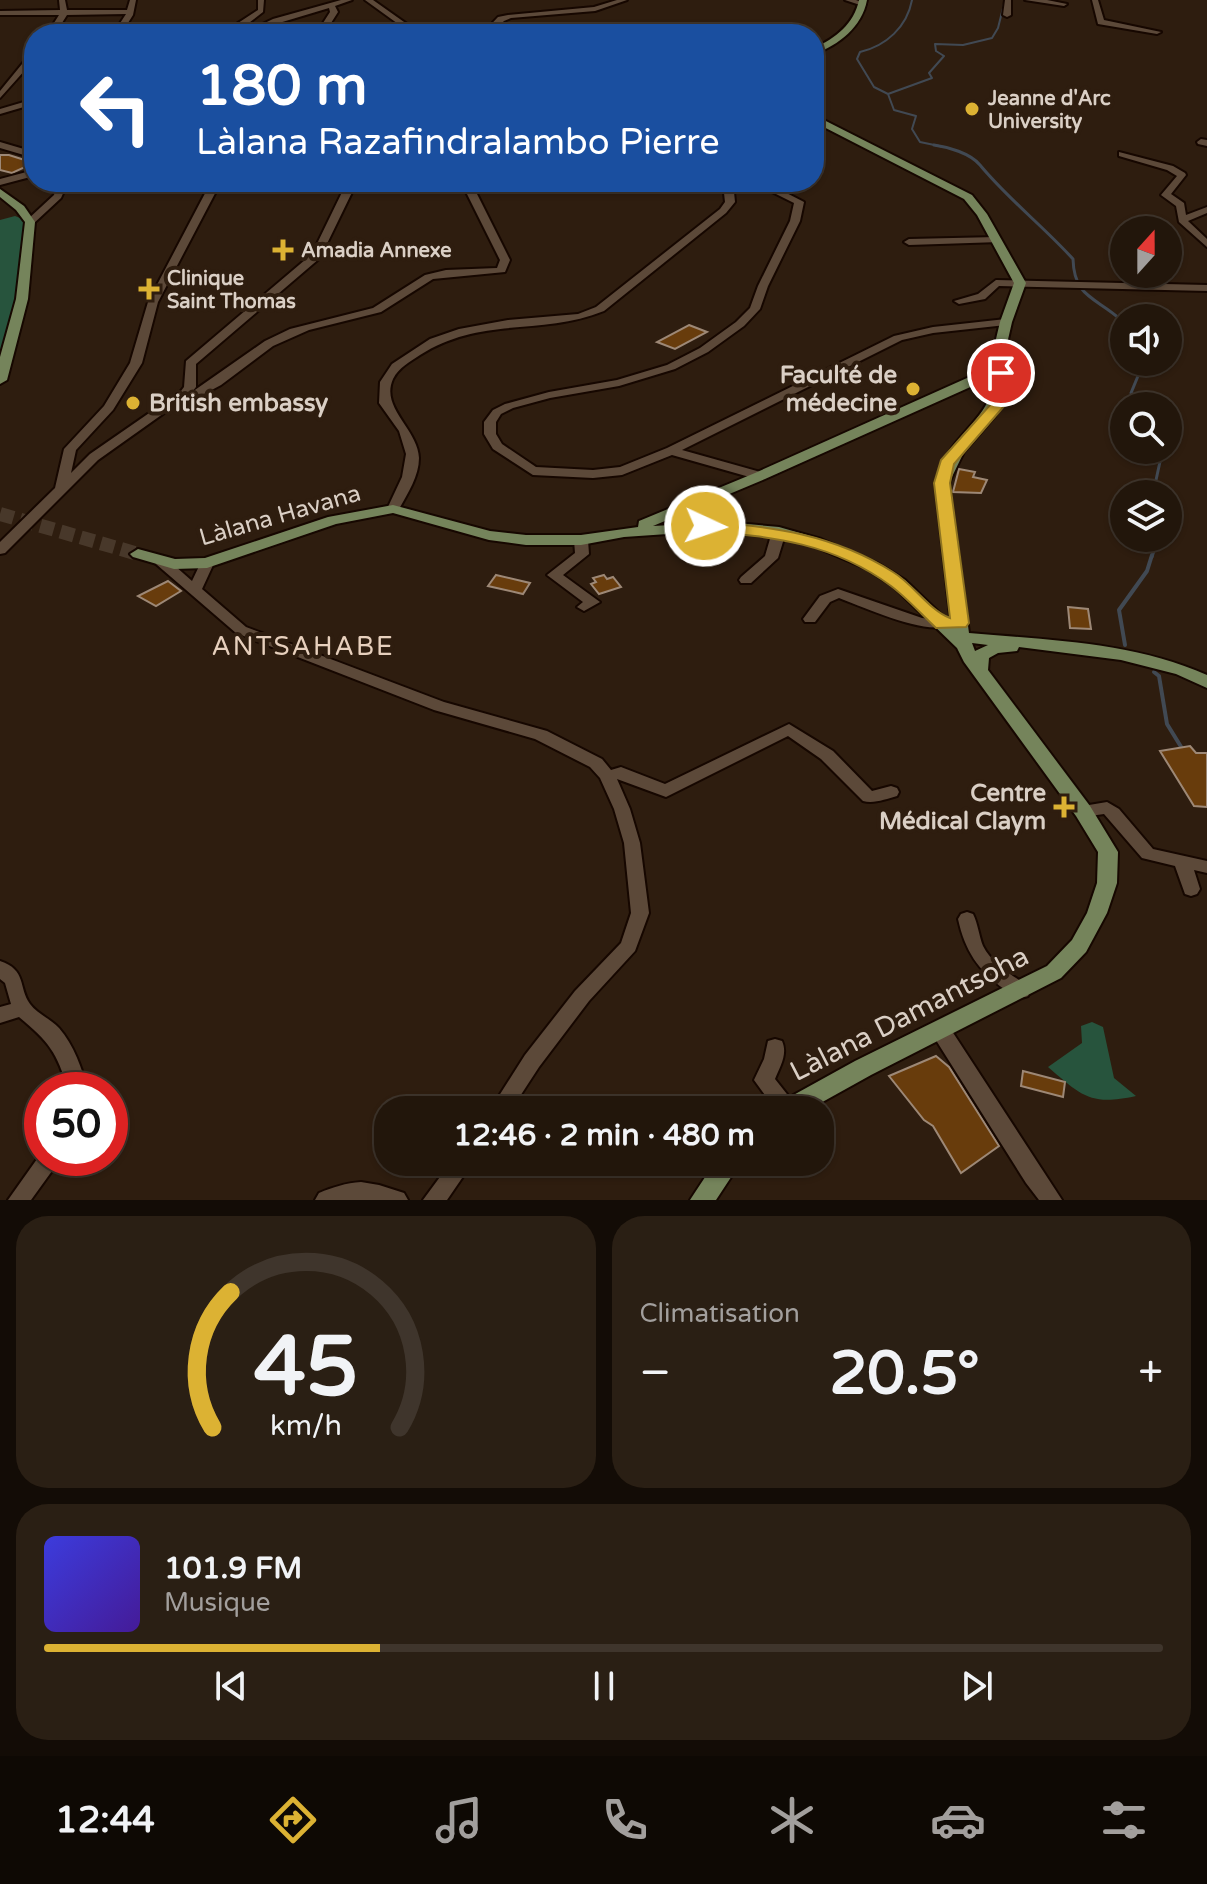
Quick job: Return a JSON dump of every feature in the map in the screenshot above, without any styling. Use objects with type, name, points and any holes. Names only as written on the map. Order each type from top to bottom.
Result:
[{"type":"main road","points":[[824,46],[838,39],[863,2]]},
{"type":"main road","points":[[824,123],[968,197],[997,240],[1020,283],[998,357],[995,388],[998,405],[946,463],[942,483],[957,632]]},
{"type":"main road","points":[[0,209],[5,196],[30,222],[22,299],[0,380]]},
{"type":"main road","points":[[672,521],[760,476],[969,383],[988,373],[998,357]]},
{"type":"main road","points":[[969,383],[995,388]]},
{"type":"main road","name":"Làlana Havana","points":[[138,554],[189,565],[207,563],[333,520],[393,509],[489,535],[526,540],[581,540],[672,521]]},
{"type":"main road","points":[[672,521],[779,532],[816,542],[872,566],[899,583],[957,632],[1021,646]]},
{"type":"main road","points":[[957,632],[1166,664],[1207,682]]},
{"type":"main road","name":"Làlana Damantsoha","points":[[812,1096],[1054,972],[1079,946],[1097,913],[1107,883],[1108,852],[1083,811],[979,670],[957,632]]},
{"type":"main road","points":[[979,670],[981,655],[995,648],[1051,647]]},
{"type":"main road","points":[[702,1200],[719,1176]]},
{"type":"street","points":[[57,24],[64,13],[62,0]]},
{"type":"street","points":[[123,24],[133,0]]},
{"type":"street","points":[[242,24],[261,11],[261,0]]},
{"type":"street","points":[[269,24],[349,0]]},
{"type":"street","points":[[368,0],[403,24]]},
{"type":"street","points":[[496,24],[510,16],[595,9],[624,0]]},
{"type":"street","points":[[848,0],[863,2]]},
{"type":"street","points":[[1007,15],[1008,0]]},
{"type":"street","points":[[1028,0],[1064,4]]},
{"type":"street","points":[[1095,0],[1101,22],[1157,32]]},
{"type":"street","points":[[327,24],[334,12],[332,7]]},
{"type":"street","points":[[0,13],[129,14]]},
{"type":"street","points":[[0,96],[24,67]]},
{"type":"street","points":[[0,112],[24,104]]},
{"type":"street","points":[[0,145],[24,152]]},
{"type":"street","points":[[1122,154],[1170,168],[1182,175],[1166,195],[1181,205],[1182,216]]},
{"type":"street","points":[[0,182],[24,176]]},
{"type":"street","points":[[30,222],[59,192]]},
{"type":"street","points":[[61,488],[70,449],[109,408],[136,363],[153,302],[211,192]]},
{"type":"street","points":[[67,457],[84,462],[173,404],[190,387],[190,363],[321,250],[347,192]]},
{"type":"street","points":[[173,404],[193,399],[260,348],[285,334],[374,311],[394,302],[431,276],[486,274],[503,266],[505,260],[471,192]]},
{"type":"street","points":[[393,509],[409,478],[413,459],[411,438],[385,403],[386,382],[396,366],[434,341],[463,331],[508,323],[563,320],[600,309],[723,211],[730,202],[729,192]]},
{"type":"street","points":[[778,192],[799,202],[795,221],[755,309],[740,324],[704,350],[671,367],[619,383],[549,395],[497,412],[490,422],[490,434],[497,446],[533,471],[593,474],[622,471],[671,451],[898,338],[922,332],[1006,322]]},
{"type":"street","points":[[1207,210],[1182,220],[1207,244]]},
{"type":"street","points":[[909,242],[997,240]]},
{"type":"street","points":[[959,301],[981,297],[996,283],[1207,288]]},
{"type":"street","points":[[671,451],[760,476]]},
{"type":"street","points":[[0,550],[94,457]]},
{"type":"street","points":[[0,543],[18,530]]},
{"type":"street","points":[[746,580],[771,558],[779,532]]},
{"type":"street","points":[[581,540],[582,554],[554,575],[593,602],[584,607]]},
{"type":"street","points":[[161,561],[241,630],[439,706],[541,735],[596,763],[607,776],[622,809],[632,843],[640,913],[629,946],[582,996],[509,1096]]},
{"type":"street","points":[[198,592],[207,563]]},
{"type":"street","points":[[189,565],[198,592]]},
{"type":"street","points":[[810,619],[825,599],[838,593],[957,632]]},
{"type":"street","points":[[607,776],[621,773],[666,791],[789,729],[827,755],[869,797],[891,792]]},
{"type":"street","points":[[1083,811],[1107,808],[1119,816],[1140,848],[1148,854],[1207,867]]},
{"type":"street","points":[[1182,861],[1191,889]]},
{"type":"street","points":[[967,919],[971,944],[981,962],[1021,991]]},
{"type":"street","points":[[0,968],[13,979],[22,1008],[53,1034],[73,1072]]},
{"type":"street","points":[[0,1015],[22,1008]]},
{"type":"street","points":[[941,1031],[1051,1200]]},
{"type":"street","points":[[775,1047],[774,1059],[764,1080],[776,1096]]},
{"type":"street","points":[[19,1200],[37,1176]]},
{"type":"street","points":[[434,1200],[452,1176]]},
{"type":"street","points":[[326,1200],[346,1191],[397,1200]]},
{"type":"green space","points":[[15,216],[30,222],[23,292],[0,377],[0,220]]},
{"type":"green space","points":[[1092,1022],[1103,1027],[1114,1078],[1136,1096],[1097,1099],[1079,1092],[1048,1067],[1082,1043],[1081,1026]]},
{"type":"building","points":[[0,155],[24,160],[24,168],[12,173],[0,170]]},
{"type":"building","points":[[689,325],[707,332],[675,349],[657,342]]},
{"type":"building","points":[[959,469],[975,472],[973,477],[987,480],[981,493],[953,492]]},
{"type":"building","points":[[496,575],[530,583],[523,594],[488,586]]},
{"type":"building","points":[[604,575],[607,579],[613,577],[621,587],[599,594],[591,584],[596,582],[593,578]]},
{"type":"building","points":[[168,581],[181,591],[156,606],[138,596]]},
{"type":"building","points":[[1068,607],[1088,609],[1091,629],[1070,628]]},
{"type":"building","points":[[1190,746],[1196,753],[1207,753],[1207,807],[1194,806],[1160,751]]},
{"type":"building","points":[[936,1056],[949,1067],[999,1146],[961,1173],[933,1126],[924,1120],[889,1076]]},
{"type":"building","points":[[1023,1071],[1065,1082],[1063,1097],[1021,1086]]},
{"type":"waterway","points":[[888,94],[874,87],[857,59],[860,52],[894,34],[905,19],[912,0]]},
{"type":"waterway","points":[[888,94],[932,78],[929,73],[944,56],[936,51],[935,44],[963,45],[992,38],[998,28],[1005,0]]},
{"type":"waterway","points":[[888,94],[894,110],[916,116],[912,129],[920,142],[936,145]]},
{"type":"waterway","points":[[936,145],[958,151],[976,161],[1073,259],[1074,272],[1082,289],[1110,312]]},
{"type":"waterway","points":[[936,145],[944,147]]},
{"type":"waterway","points":[[1131,392],[1138,376]]},
{"type":"waterway","points":[[1156,480],[1159,464]]},
{"type":"waterway","points":[[1152,557],[1154,552]]},
{"type":"waterway","points":[[1125,645],[1119,610],[1147,571],[1152,555]]},
{"type":"waterway","points":[[1154,672],[1159,676],[1167,724],[1183,750]]},
{"type":"tunnel","points":[[0,514],[138,554]]},
{"type":"place","name":"Jeanne d'Arc University","points":[[972,109]]},
{"type":"place","name":"Amadia Annexe","points":[[283,250]]},
{"type":"place","name":"Clinique Saint Thomas","points":[[149,289]]},
{"type":"place","name":"Faculté de médecine","points":[[913,389]]},
{"type":"place","name":"British embassy","points":[[133,403]]},
{"type":"place","name":"Centre Médical Claym","points":[[1064,807]]},
{"type":"district","name":"ANTSAHABE","points":[[303,646]]},
{"type":"route","points":[[705,526],[779,532],[844,552],[899,583],[942,624],[959,623],[942,483],[946,463],[998,405],[1001,373]]}]
